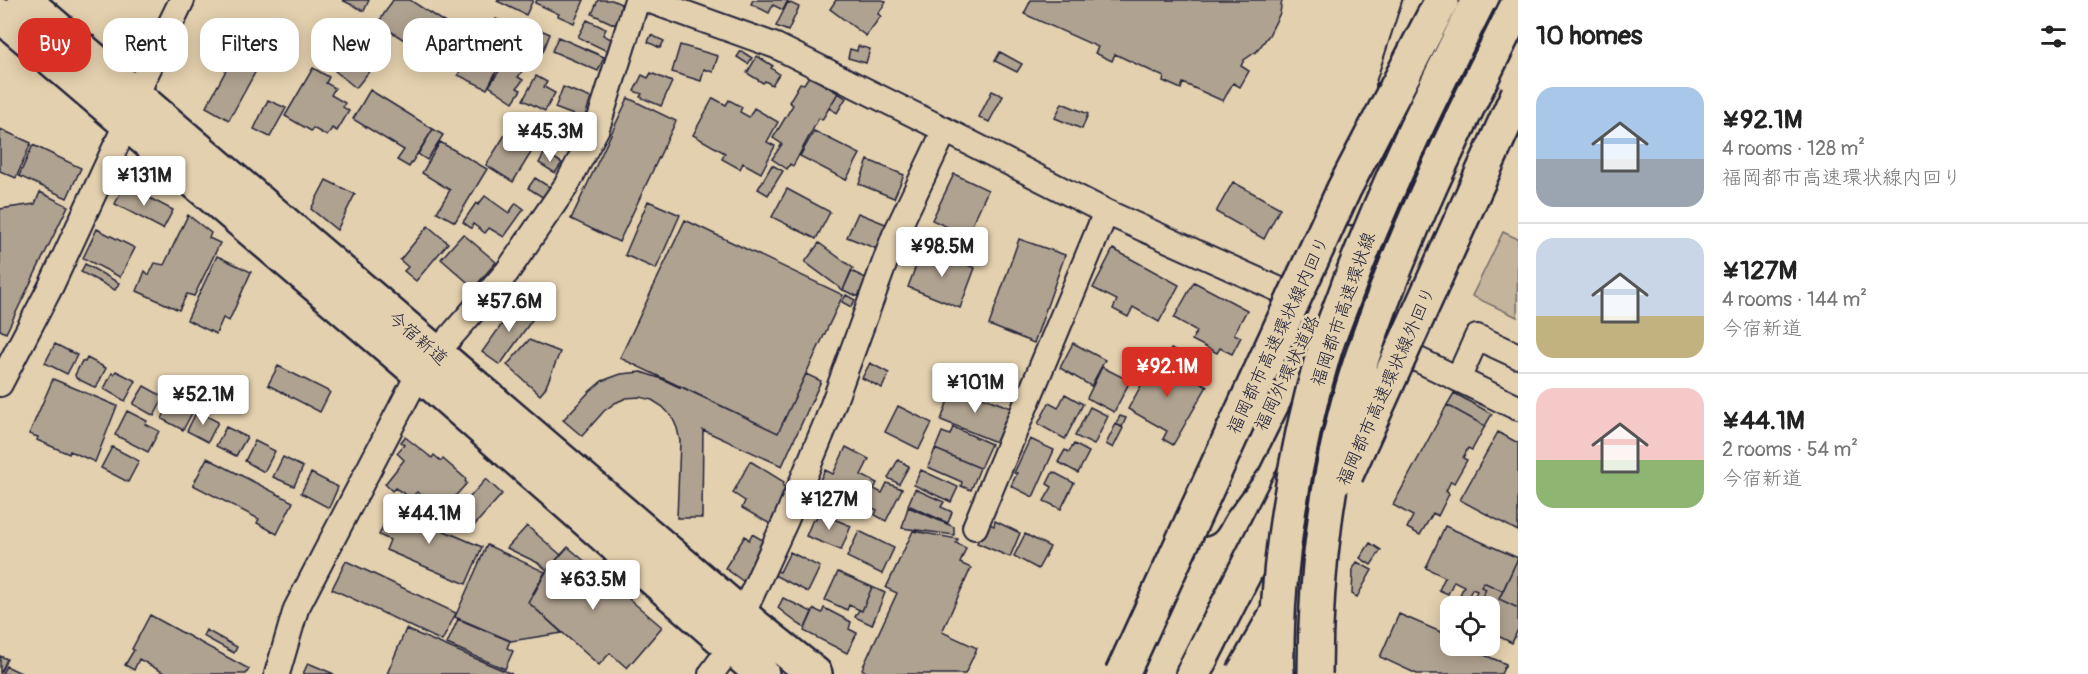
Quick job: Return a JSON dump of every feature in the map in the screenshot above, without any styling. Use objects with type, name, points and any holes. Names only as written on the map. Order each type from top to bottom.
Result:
[{"type":"highway","name":"今宿新道","points":[[24,0],[132,110]]},
{"type":"highway","name":"福岡都市高速環状線内回り","points":[[1121,674],[1344,189],[1442,0]]},
{"type":"highway","name":"福岡外環状道路","points":[[1121,674],[1212,502],[1244,460],[1473,0]]},
{"type":"highway","name":"福岡都市高速環状線","points":[[1277,674],[1277,634],[1286,542],[1301,441],[1324,351],[1368,234],[1425,106],[1479,0]]},
{"type":"highway","points":[[1315,674],[1315,625],[1323,537],[1338,447],[1360,362],[1403,247],[1459,122],[1518,4]]},
{"type":"highway","name":"今宿新道","points":[[0,15],[132,110],[427,363],[815,674]]},
{"type":"highway","points":[[1193,674],[1291,481],[1371,337],[1518,33]]},
{"type":"highway","name":"福岡都市高速環状線外回り","points":[[1243,674],[1305,559],[1361,443],[1518,94]]},
{"type":"highway","name":"今宿新道","points":[[427,363],[762,674]]},
{"type":"street","points":[[0,384],[51,286],[132,110],[144,78],[182,0]]},
{"type":"street","points":[[277,674],[296,609],[427,363],[507,272],[566,186],[597,128],[636,0]]},
{"type":"street","points":[[648,0],[776,46],[1106,212],[1320,308],[1371,337],[1518,408]]},
{"type":"street","points":[[1394,158],[1389,84],[1416,0]]},
{"type":"street","points":[[711,674],[722,659],[786,520],[827,421],[894,237],[945,130]]},
{"type":"street","points":[[975,527],[1106,212]]},
{"type":"street","points":[[1458,379],[1478,337],[1518,356]]},
{"type":"shaded area","points":[[1503,232],[1518,239],[1517,317],[1472,296]]},
{"type":"building","points":[[342,0],[369,0],[364,11]]},
{"type":"building","points":[[393,0],[410,0],[438,18],[403,18],[403,39],[391,32],[391,18],[381,18]]},
{"type":"building","points":[[498,0],[533,0],[526,15]]},
{"type":"building","points":[[537,0],[584,0],[574,23],[535,3]]},
{"type":"building","points":[[598,0],[612,0],[621,4],[625,10],[618,26],[592,14]]},
{"type":"building","points":[[753,0],[788,0],[783,10],[773,5],[769,13],[751,4]]},
{"type":"building","points":[[836,0],[883,0],[886,2],[878,14],[881,16],[866,36],[830,9]]},
{"type":"building","points":[[1031,0],[1282,0],[1280,13],[1269,35],[1257,51],[1244,60],[1241,66],[1249,71],[1240,87],[1233,83],[1223,101],[1183,83],[1181,89],[1163,81],[1164,77],[1115,54],[1112,61],[1095,53],[1098,47],[1024,14]]},
{"type":"building","points":[[788,2],[799,7],[788,31],[776,26]]},
{"type":"building","points":[[587,20],[606,29],[603,35],[613,40],[607,51],[578,37]]},
{"type":"building","points":[[543,31],[550,34],[543,52]]},
{"type":"building","points":[[651,35],[664,41],[660,48],[648,42]]},
{"type":"building","points":[[558,37],[604,57],[598,71],[552,51]]},
{"type":"building","points":[[680,45],[718,56],[713,72],[704,69],[701,81],[672,72]]},
{"type":"building","points":[[858,46],[870,49],[866,63],[848,58],[850,49],[857,51]]},
{"type":"building","points":[[741,51],[752,58],[748,64],[737,57]]},
{"type":"building","points":[[1000,52],[1022,64],[1017,72],[995,61]]},
{"type":"building","points":[[757,56],[773,66],[771,68],[779,74],[772,85],[765,81],[763,83],[747,73]]},
{"type":"building","points":[[311,71],[320,72],[329,77],[326,83],[335,88],[331,95],[345,103],[343,107],[349,111],[337,131],[332,128],[327,136],[313,128],[311,131],[285,116]]},
{"type":"building","points":[[225,72],[255,72],[229,120],[206,107]]},
{"type":"building","points":[[336,72],[369,72],[356,88]]},
{"type":"building","points":[[460,72],[496,72],[487,89],[458,75]]},
{"type":"building","points":[[498,72],[522,72],[518,77],[523,80],[517,88],[521,90],[513,102],[489,86]]},
{"type":"building","points":[[651,73],[672,82],[661,106],[640,97],[642,94],[634,91],[642,75],[648,78]]},
{"type":"building","points":[[536,76],[547,82],[544,87],[555,93],[545,111],[523,100]]},
{"type":"building","points":[[809,76],[838,93],[822,120],[819,118],[793,166],[790,164],[787,169],[772,159],[782,144],[773,138],[793,105],[789,102],[800,83],[804,84]]},
{"type":"building","points":[[563,87],[591,98],[584,119],[555,108]]},
{"type":"building","points":[[370,90],[433,129],[409,167],[397,160],[404,150],[353,119]]},
{"type":"building","points":[[992,91],[1003,96],[989,122],[979,117]]},
{"type":"building","points":[[838,93],[846,98],[837,113],[829,108]]},
{"type":"building","points":[[628,98],[676,121],[619,242],[571,219]]},
{"type":"building","points":[[713,98],[726,105],[729,100],[742,107],[740,112],[749,117],[754,108],[778,122],[767,142],[775,146],[761,173],[743,163],[740,169],[722,159],[725,153],[693,135]]},
{"type":"building","points":[[268,100],[286,108],[270,137],[254,129]]},
{"type":"building","points":[[1062,103],[1088,114],[1082,129],[1055,118]]},
{"type":"building","points":[[0,129],[31,143],[16,178],[0,171]]},
{"type":"building","points":[[433,129],[443,135],[427,160],[418,154]]},
{"type":"building","points":[[814,131],[860,154],[846,180],[800,156]]},
{"type":"building","points":[[505,135],[532,151],[513,182],[486,165]]},
{"type":"building","points":[[440,142],[487,169],[455,222],[437,212],[450,190],[422,173]]},
{"type":"building","points":[[33,145],[81,168],[67,198],[19,176]]},
{"type":"building","points":[[545,152],[562,163],[555,173],[539,163]]},
{"type":"building","points":[[868,160],[904,175],[894,198],[859,184]]},
{"type":"building","points":[[772,165],[783,171],[768,195],[758,189]]},
{"type":"building","points":[[954,174],[988,190],[967,236],[932,220]]},
{"type":"building","points":[[535,178],[551,188],[544,198],[528,188]]},
{"type":"building","points":[[326,180],[355,194],[337,230],[311,209]]},
{"type":"building","points":[[1233,182],[1280,208],[1264,239],[1216,212]]},
{"type":"building","points":[[124,185],[173,210],[163,229],[115,204]]},
{"type":"building","points":[[787,189],[830,212],[816,239],[772,217]]},
{"type":"building","points":[[40,192],[68,206],[6,333],[0,330],[0,209],[35,204]]},
{"type":"building","points":[[485,196],[509,213],[516,203],[524,209],[504,237],[489,228],[485,233],[473,224],[471,228],[463,222],[476,203],[478,205]]},
{"type":"building","points":[[648,201],[680,215],[656,269],[625,255]]},
{"type":"building","points":[[858,213],[888,225],[877,249],[847,237]]},
{"type":"building","points":[[188,215],[211,233],[209,238],[220,243],[194,296],[187,294],[179,310],[137,291],[145,271],[149,275],[155,263],[164,265]]},
{"type":"building","points":[[685,220],[843,295],[778,433],[620,358]]},
{"type":"building","points":[[428,226],[448,243],[416,281],[404,271],[408,267],[400,260]]},
{"type":"building","points":[[97,229],[135,248],[120,277],[83,258]]},
{"type":"building","points":[[463,234],[496,262],[474,288],[441,259]]},
{"type":"building","points":[[1019,239],[1065,255],[1034,343],[989,325]]},
{"type":"building","points":[[819,243],[853,268],[843,290],[805,262]]},
{"type":"building","points":[[923,247],[975,268],[960,308],[908,287]]},
{"type":"building","points":[[1113,249],[1179,285],[1159,322],[1133,307],[1128,317],[1113,309],[1117,300],[1093,288]]},
{"type":"building","points":[[217,256],[251,272],[229,321],[223,318],[216,334],[187,320]]},
{"type":"building","points":[[85,264],[119,283],[115,290],[81,272]]},
{"type":"building","points":[[851,271],[872,281],[864,299],[843,290]]},
{"type":"building","points":[[1194,282],[1247,310],[1234,334],[1241,337],[1232,354],[1220,348],[1217,353],[1192,340],[1197,331],[1174,318]]},
{"type":"building","points":[[846,295],[855,300],[851,307],[842,302]]},
{"type":"building","points":[[520,299],[533,309],[527,317],[532,320],[500,365],[482,352]]},
{"type":"building","points":[[529,340],[560,352],[545,389],[540,395],[507,365]]},
{"type":"building","points":[[1073,343],[1105,360],[1091,386],[1060,368]]},
{"type":"building","points":[[55,344],[77,355],[67,374],[45,363]]},
{"type":"building","points":[[1171,349],[1187,357],[1184,364],[1168,356]]},
{"type":"building","points":[[1157,357],[1207,386],[1173,445],[1163,439],[1167,431],[1128,409]]},
{"type":"building","points":[[87,358],[106,368],[96,388],[76,378],[75,375],[82,361],[85,362]]},
{"type":"building","points":[[870,363],[889,373],[882,388],[862,378]]},
{"type":"building","points":[[278,366],[330,392],[320,412],[268,385]]},
{"type":"building","points":[[1102,367],[1130,381],[1114,412],[1087,398]]},
{"type":"building","points":[[116,371],[136,381],[125,401],[104,389],[112,373]]},
{"type":"building","points":[[641,372],[680,386],[778,433],[806,374],[821,381],[782,466],[703,430],[702,518],[677,518],[680,441],[672,417],[663,407],[652,400],[640,397],[626,398],[604,411],[582,436],[563,420],[602,381],[621,374]]},
{"type":"building","points":[[53,379],[117,406],[95,462],[70,451],[69,454],[29,434]]},
{"type":"building","points":[[144,386],[164,397],[154,416],[133,404]]},
{"type":"building","points":[[953,386],[1011,408],[996,442],[941,420]]},
{"type":"building","points":[[1454,393],[1492,414],[1485,426],[1447,405]]},
{"type":"building","points":[[1065,394],[1083,404],[1065,439],[1038,424],[1049,403],[1058,408]]},
{"type":"building","points":[[172,401],[193,411],[183,430],[162,419]]},
{"type":"building","points":[[1447,405],[1485,426],[1472,450],[1468,448],[1463,458],[1467,460],[1454,483],[1451,481],[1446,491],[1449,494],[1438,516],[1433,513],[1420,535],[1407,528],[1413,516],[1393,505]]},
{"type":"building","points":[[898,406],[932,423],[919,449],[885,432]]},
{"type":"building","points":[[1090,407],[1108,416],[1094,445],[1075,436]]},
{"type":"building","points":[[127,411],[147,421],[145,424],[159,431],[148,452],[115,435]]},
{"type":"building","points":[[197,411],[218,422],[208,442],[187,431]]},
{"type":"building","points":[[1120,416],[1126,418],[1122,427],[1116,424]]},
{"type":"building","points":[[1116,424],[1123,428],[1113,448],[1106,444]]},
{"type":"building","points":[[226,427],[247,437],[236,456],[216,446]]},
{"type":"building","points":[[953,427],[991,444],[980,468],[935,449],[942,432],[950,435]]},
{"type":"building","points":[[1498,432],[1518,443],[1518,531],[1460,500]]},
{"type":"building","points":[[405,437],[432,458],[434,455],[441,461],[443,459],[466,479],[467,483],[441,512],[417,492],[411,498],[395,488],[392,491],[385,484],[404,460],[397,453],[404,445],[401,442]]},
{"type":"building","points":[[1030,439],[1054,450],[1033,497],[1011,486],[1017,473],[1014,473]]},
{"type":"building","points":[[255,441],[275,451],[264,472],[245,461]]},
{"type":"building","points":[[1074,444],[1089,452],[1078,473],[1058,462],[1065,450],[1069,452]]},
{"type":"building","points":[[112,447],[139,461],[128,482],[101,468]]},
{"type":"building","points":[[846,447],[869,459],[861,475],[877,483],[874,489],[882,493],[887,483],[902,489],[886,521],[875,515],[877,510],[864,504],[861,511],[850,506],[852,501],[818,484],[825,470],[833,474]]},
{"type":"building","points":[[935,449],[980,468],[971,490],[961,486],[962,482],[928,467]]},
{"type":"building","points":[[283,457],[303,467],[294,486],[273,477]]},
{"type":"building","points":[[207,458],[293,502],[277,534],[257,523],[259,519],[193,485]]},
{"type":"building","points":[[898,460],[909,466],[899,484],[888,478]]},
{"type":"building","points":[[750,461],[784,482],[783,486],[791,491],[772,525],[742,508],[745,501],[733,493]]},
{"type":"building","points":[[921,470],[958,487],[951,502],[914,485]]},
{"type":"building","points":[[1053,472],[1074,483],[1061,509],[1044,501],[1052,487],[1047,484]]},
{"type":"building","points":[[311,473],[338,487],[329,508],[301,493]]},
{"type":"building","points":[[486,479],[502,494],[472,528],[460,518],[466,512],[460,508]]},
{"type":"building","points":[[915,489],[944,502],[941,507],[952,512],[948,523],[908,505]]},
{"type":"building","points":[[400,500],[411,505],[407,515],[482,547],[466,584],[386,550],[390,540],[379,535],[394,502],[398,504]]},
{"type":"building","points":[[908,507],[954,527],[954,535],[902,528]]},
{"type":"building","points":[[819,513],[851,526],[841,550],[806,536],[813,519],[815,520]]},
{"type":"building","points":[[995,521],[1020,533],[1010,557],[977,543],[984,526],[989,524],[994,526]]},
{"type":"building","points":[[527,526],[561,555],[547,570],[507,548]]},
{"type":"building","points":[[1445,526],[1518,558],[1503,591],[1483,582],[1481,587],[1486,589],[1483,596],[1474,596],[1477,591],[1472,589],[1469,596],[1459,596],[1464,586],[1454,581],[1448,594],[1439,590],[1445,577],[1426,568]]},
{"type":"building","points":[[859,531],[894,548],[882,574],[847,557]]},
{"type":"building","points":[[913,531],[958,539],[956,543],[966,548],[960,563],[971,568],[942,632],[977,648],[965,674],[869,674],[862,669],[897,593],[886,588]]},
{"type":"building","points":[[752,534],[766,542],[744,582],[725,568],[745,536],[749,540]]},
{"type":"building","points":[[1025,534],[1050,547],[1038,569],[1014,556]]},
{"type":"building","points":[[1370,543],[1381,550],[1371,565],[1360,558]]},
{"type":"building","points":[[487,545],[545,572],[528,602],[562,633],[511,641],[455,617]]},
{"type":"building","points":[[568,547],[662,627],[627,668],[610,653],[599,665],[529,603],[547,570]]},
{"type":"building","points":[[790,552],[820,567],[808,592],[772,574],[775,570],[780,572]]},
{"type":"building","points":[[1518,558],[1518,608],[1500,599]]},
{"type":"building","points":[[346,561],[456,613],[442,641],[332,589]]},
{"type":"building","points":[[1357,562],[1372,570],[1357,597],[1352,594],[1353,569]]},
{"type":"building","points":[[838,572],[872,587],[862,611],[849,605],[847,610],[825,600]]},
{"type":"building","points":[[1483,582],[1503,591],[1500,597],[1483,596],[1486,589],[1481,587]]},
{"type":"building","points":[[872,587],[885,593],[872,625],[855,617],[859,610],[862,611]]},
{"type":"building","points":[[783,598],[812,612],[805,628],[778,608]]},
{"type":"building","points":[[1500,599],[1518,608],[1518,629],[1512,643],[1500,637]]},
{"type":"building","points":[[824,608],[851,622],[849,629],[857,633],[847,653],[804,631],[814,609],[822,613]]},
{"type":"building","points":[[1399,614],[1440,632],[1440,656],[1487,656],[1506,664],[1501,674],[1417,674],[1380,657]]},
{"type":"building","points":[[150,615],[249,669],[246,674],[166,674],[139,659],[134,670],[125,665]]},
{"type":"building","points":[[458,619],[510,641],[507,648],[513,651],[505,669],[447,644]]},
{"type":"building","points":[[406,629],[512,674],[387,674]]},
{"type":"building","points":[[206,630],[237,647],[234,653],[203,636]]},
{"type":"building","points":[[0,656],[7,659],[0,674]]},
{"type":"building","points":[[308,663],[334,674],[303,674]]},
{"type":"building","points":[[6,666],[23,674],[2,674]]}]
